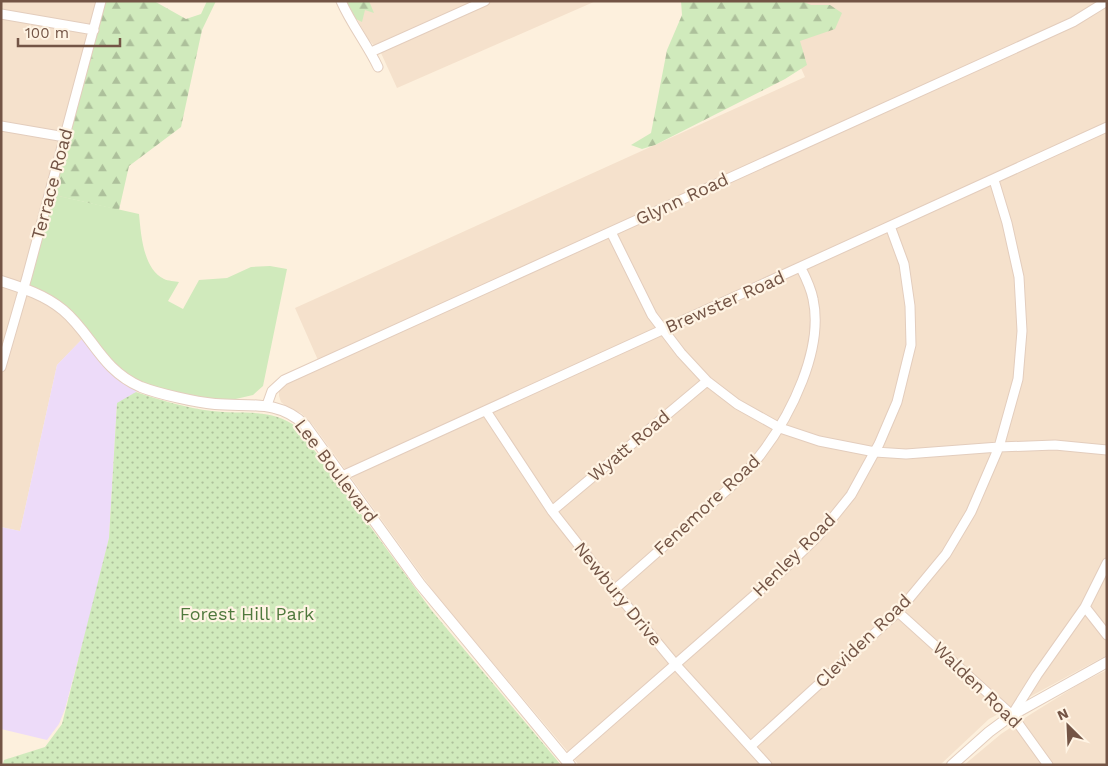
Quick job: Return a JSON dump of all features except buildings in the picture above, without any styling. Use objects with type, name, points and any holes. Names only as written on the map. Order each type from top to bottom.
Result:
[{"type":"street","name":"Terrace Road","points":[[1,366],[4,348],[24,288],[101,1]]},
{"type":"street","points":[[341,1],[350,22],[371,52],[378,67]]},
{"type":"street","points":[[371,52],[485,1]]},
{"type":"street","name":"Glynn Road","points":[[267,405],[272,391],[284,380],[1073,22],[1107,1]]},
{"type":"street","points":[[1,14],[94,30]]},
{"type":"street","points":[[1,126],[65,137]]},
{"type":"street","name":"Brewster Road","points":[[342,476],[1107,127]]},
{"type":"street","name":"Cleviden Road","points":[[751,746],[898,612],[946,554],[970,512],[999,447],[1018,379],[1022,331],[1019,277],[1007,223],[994,180]]},
{"type":"street","name":"Henley Road","points":[[568,762],[781,572],[818,536],[851,495],[875,452],[897,402],[911,345],[910,306],[904,264],[890,226]]},
{"type":"street","points":[[611,232],[638,289],[662,330],[707,382],[737,404],[780,428],[819,441],[875,452],[906,454],[1055,445],[1107,450]]},
{"type":"street","name":"Fenemore Road","points":[[614,590],[736,482],[761,455],[780,428],[808,363],[813,338],[814,301],[801,268]]},
{"type":"street","name":"Lee Boulevard","points":[[1,281],[24,288],[50,300],[64,310],[98,354],[138,386],[154,392],[214,404],[267,405],[298,418],[442,612],[568,762]]},
{"type":"street","name":"Wyatt Road","points":[[552,511],[707,382]]},
{"type":"street","name":"Newbury Drive","points":[[486,411],[552,511],[614,590],[676,665],[767,765]]},
{"type":"street","points":[[1012,715],[1037,675],[1085,607],[1107,563]]},
{"type":"street","points":[[1085,607],[1107,635]]},
{"type":"street","name":"Walden Road","points":[[898,612],[1012,715],[1048,765]]},
{"type":"street","points":[[952,765],[1012,715],[1107,662]]},
{"type":"shaded area","points":[[1,1],[99,1],[51,300],[86,335],[57,365],[20,531],[1,527]]},
{"type":"shaded area","points":[[347,1],[596,1],[397,88],[381,53],[368,39]]},
{"type":"shaded area","points":[[771,1],[1107,1],[1107,655],[989,719],[940,765],[579,765],[436,595],[313,425],[301,413],[288,408],[281,402],[279,390],[283,384],[321,367],[295,308],[805,77]]},
{"type":"shaded area","points":[[86,335],[138,386],[136,392],[117,404],[109,538],[65,709],[59,724],[47,740],[1,729],[1,527],[20,531],[57,365]]},
{"type":"shaded area","points":[[1107,670],[1107,765],[964,765],[1001,734],[1031,714],[1081,683]]},
{"type":"green space","points":[[102,1],[154,1],[186,19],[201,14],[207,1],[216,1],[202,30],[181,127],[129,166],[119,210],[50,194]]},
{"type":"green space","points":[[343,1],[369,1],[374,13],[365,10],[362,22],[354,18]]},
{"type":"green space","points":[[681,1],[802,1],[811,5],[830,5],[842,13],[835,29],[800,41],[807,65],[785,79],[655,145],[642,149],[631,145],[651,133],[667,50],[682,15]]},
{"type":"green space","points":[[50,194],[139,214],[142,241],[147,259],[157,274],[166,280],[179,282],[168,301],[183,309],[199,280],[227,278],[251,267],[270,266],[287,269],[263,386],[253,395],[214,404],[126,379],[73,320],[24,288]]},
{"type":"green space","name":"Forest Hill Park","points":[[136,392],[203,410],[267,414],[288,421],[298,428],[432,611],[561,765],[3,765],[4,760],[45,747],[62,724],[109,538],[117,403]]}]
